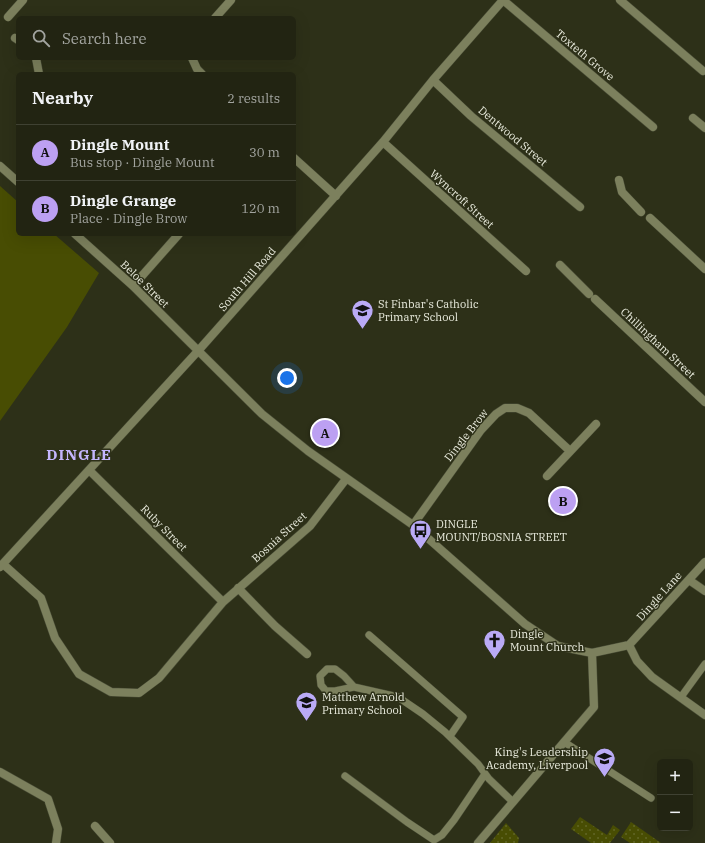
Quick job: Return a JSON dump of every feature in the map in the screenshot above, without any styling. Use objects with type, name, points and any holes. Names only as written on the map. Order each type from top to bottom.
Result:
[{"type":"street","points":[[8,17],[23,0]]},
{"type":"street","points":[[217,16],[231,0]]},
{"type":"street","name":"South Hill Road","points":[[1,566],[198,351],[384,142],[433,80],[503,0]]},
{"type":"street","name":"Toxteth Grove","points":[[503,0],[653,127]]},
{"type":"street","points":[[620,0],[703,71]]},
{"type":"street","points":[[36,60],[39,72]]},
{"type":"street","points":[[193,60],[200,72]]},
{"type":"street","name":"Dentwood Street","points":[[433,80],[471,116],[580,207]]},
{"type":"street","points":[[692,118],[705,128]]},
{"type":"street","name":"Wyncroft Street","points":[[384,142],[526,271]]},
{"type":"street","points":[[296,160],[336,196]]},
{"type":"street","points":[[0,166],[16,180]]},
{"type":"street","points":[[619,180],[622,192],[641,212]]},
{"type":"street","points":[[650,218],[703,264]]},
{"type":"street","name":"Beloe Street","points":[[77,236],[133,286],[262,414],[308,451],[413,526],[525,624],[558,646],[592,653]]},
{"type":"street","points":[[133,286],[177,236]]},
{"type":"street","name":"Chillingham Street","points":[[560,265],[705,402]]},
{"type":"street","name":"Dingle Brow","points":[[413,526],[481,430],[496,414],[505,408],[517,408],[529,413],[570,451]]},
{"type":"street","points":[[547,476],[596,424]]},
{"type":"street","name":"Ruby Street","points":[[89,470],[223,602]]},
{"type":"street","name":"Bosnia Street","points":[[1,566],[41,598],[55,638],[78,674],[110,692],[139,693],[159,678],[223,602],[310,526],[346,479]]},
{"type":"street","name":"Dingle Lane","points":[[629,645],[705,562]]},
{"type":"street","points":[[689,580],[705,591]]},
{"type":"street","points":[[238,588],[275,626],[307,654]]},
{"type":"street","points":[[478,843],[594,707],[592,653],[629,645],[637,661],[652,676],[705,715]]},
{"type":"street","points":[[0,772],[48,799],[58,829],[56,843]]},
{"type":"street","points":[[95,826],[110,843]]},
{"type":"lane","points":[[369,635],[463,717],[450,736]]},
{"type":"lane","points":[[681,697],[705,664]]},
{"type":"lane","points":[[354,687],[335,669],[327,669],[320,676],[320,685],[326,690],[335,691],[354,687],[398,697],[423,714],[450,736],[478,764],[489,779],[513,802]]},
{"type":"lane","points":[[564,742],[650,798]]},
{"type":"lane","points":[[345,776],[434,840],[442,835],[454,820],[485,774]]},
{"type":"shaded area","points":[[0,186],[16,200],[16,236],[56,236],[99,273],[67,327],[0,421]]},
{"type":"shaded area","points":[[580,817],[607,835],[613,825],[620,830],[610,843],[591,843],[571,829]]},
{"type":"shaded area","points":[[631,822],[661,843],[630,843],[621,837]]},
{"type":"shaded area","points":[[506,823],[519,838],[518,843],[490,843]]},
{"type":"place","name":"St Finbar's Catholic Primary School","points":[[362,330]]},
{"type":"place","name":"Dingle Mount","points":[[325,433]]},
{"type":"place","name":"Dingle Grange","points":[[563,501]]},
{"type":"place","name":"DINGLE MOUNT/BOSNIA STREET","points":[[420,550]]},
{"type":"place","name":"Dingle Mount Church","points":[[494,660]]},
{"type":"place","name":"Matthew Arnold Primary School","points":[[306,722]]},
{"type":"place","name":"King's Leadership Academy, Liverpool","points":[[604,778]]},
{"type":"district","name":"DINGLE","points":[[79,455]]}]
